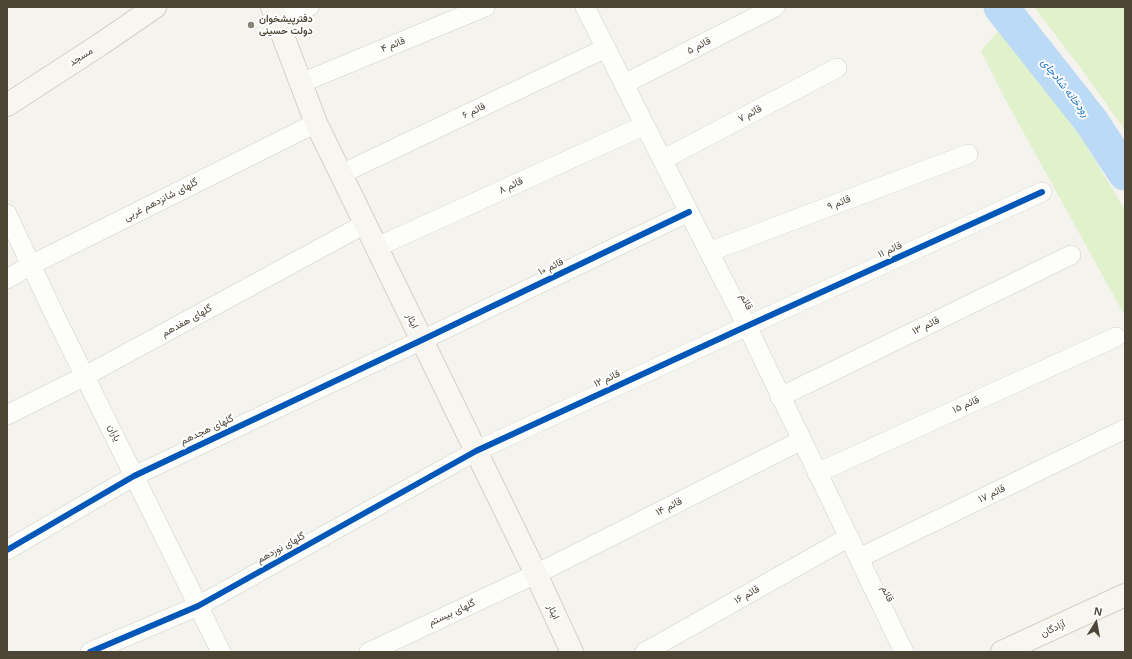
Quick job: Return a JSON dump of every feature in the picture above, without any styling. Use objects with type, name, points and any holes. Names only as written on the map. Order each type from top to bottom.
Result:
[{"type":"street","name":"مسجد","points":[[7,105],[155,7]]},
{"type":"street","points":[[274,12],[309,7]]},
{"type":"street","name":"قائم ۴","points":[[301,83],[485,7]]},
{"type":"street","name":"قائم ۵","points":[[624,84],[775,7]]},
{"type":"street","name":"قائم","points":[[587,8],[708,252],[747,326],[904,652]]},
{"type":"street","name":"ایثار","points":[[274,12],[316,123],[536,574],[572,652]]},
{"type":"street","name":"قائم ۶","points":[[341,174],[606,48]]},
{"type":"street","name":"قائم ۷","points":[[662,160],[837,68]]},
{"type":"street","name":"گلهای شانزدهم غربی","points":[[7,279],[31,265],[316,123]]},
{"type":"street","name":"قائم ۸","points":[[377,247],[645,124]]},
{"type":"street","name":"قائم ۹","points":[[708,252],[968,154]]},
{"type":"street","name":"قائم ۱۱","points":[[747,326],[1042,192]]},
{"type":"street","name":"قائم ۱۰","points":[[422,340],[689,212]]},
{"type":"street","name":"یاران","points":[[7,214],[221,652]]},
{"type":"street","name":"گلهای هفدهم","points":[[7,415],[85,376],[365,224]]},
{"type":"street","name":"قائم ۱۳","points":[[780,397],[1071,255]]},
{"type":"street","name":"قائم ۱۲","points":[[476,451],[747,326]]},
{"type":"street","name":"قائم ۱۵","points":[[817,473],[1116,337]]},
{"type":"street","name":"گلهای هجدهم","points":[[7,550],[134,476],[422,340]]},
{"type":"street","name":"قائم ۱۷","points":[[859,558],[1125,429]]},
{"type":"street","name":"قائم ۱۴","points":[[536,574],[802,440]]},
{"type":"street","name":"گلهای نوزدهم","points":[[90,652],[198,606],[476,451]]},
{"type":"street","name":"قائم ۱۶","points":[[645,652],[849,537]]},
{"type":"street","name":"گلهای بیستم","points":[[369,652],[536,574]]},
{"type":"street","name":"آزادگان","points":[[1002,652],[1125,595]]},
{"type":"green space","points":[[1034,7],[1125,7],[1125,130],[1080,67]]},
{"type":"green space","points":[[1009,18],[1125,210],[1125,316],[1004,97],[981,51]]},
{"type":"waterway","name":"رودخانه شادچای","points":[[1001,7],[1091,121],[1125,173]]},
{"type":"cycle path","points":[[90,652],[198,606],[476,451],[1042,192]]},
{"type":"cycle path","points":[[7,550],[134,476],[689,212]]},
{"type":"place","name":"دفترپیشخوان دولت حسینی","points":[[251,25]]}]
